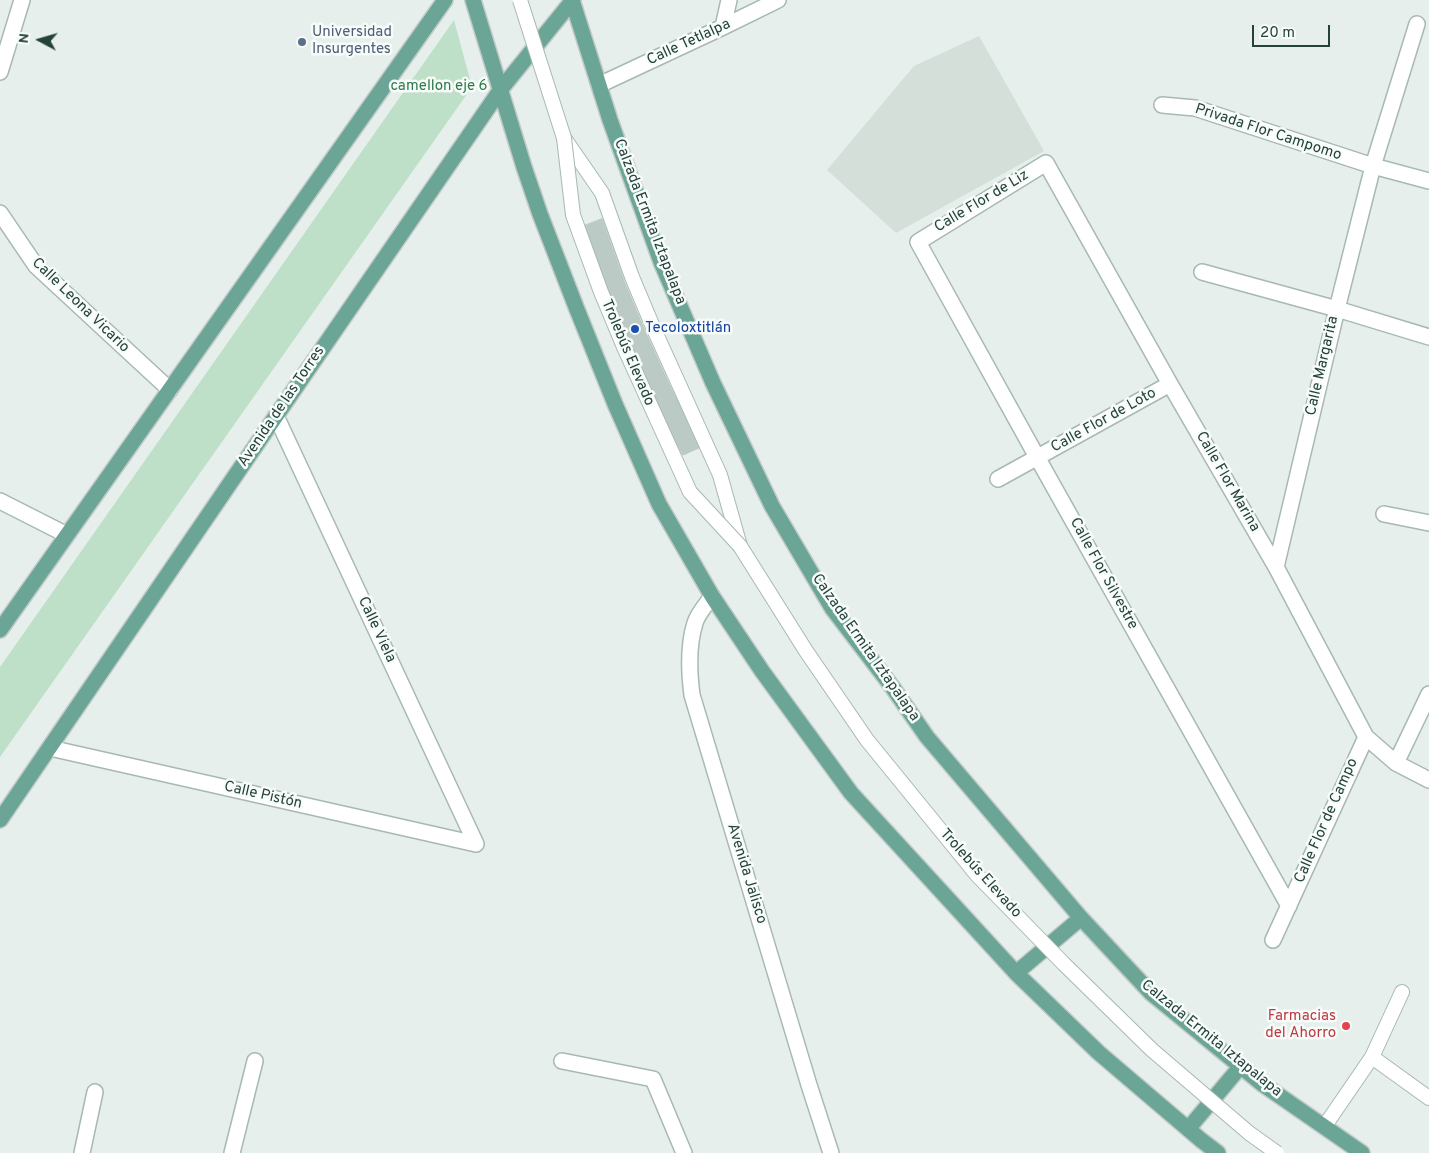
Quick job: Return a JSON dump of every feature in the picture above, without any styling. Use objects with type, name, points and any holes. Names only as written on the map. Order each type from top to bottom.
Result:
[{"type":"main road","points":[[0,630],[445,0]]},
{"type":"main road","points":[[474,0],[514,136],[540,214],[576,307],[615,404],[659,504],[712,596],[762,671],[851,793],[1016,973],[1099,1053],[1218,1153]]},
{"type":"main road","name":"Avenida de las Torres","points":[[2,815],[50,748],[501,89],[572,0]]},
{"type":"main road","name":"Calzada Ermita Iztapalapa","points":[[572,0],[613,128],[662,262],[713,384],[772,506],[832,608],[893,688],[927,737],[1081,918],[1151,993],[1261,1083],[1362,1153]]},
{"type":"main road","points":[[1016,973],[1081,918]]},
{"type":"main road","points":[[1188,1129],[1241,1066]]},
{"type":"street","points":[[0,72],[22,0]]},
{"type":"street","points":[[723,27],[729,0]]},
{"type":"street","name":"Calle Tetlalpa","points":[[599,85],[778,0]]},
{"type":"street","name":"Calle Margarita","points":[[1276,567],[1373,166],[1417,24]]},
{"type":"street","name":"Privada Flor Campomo","points":[[1162,105],[1195,108],[1373,166],[1429,181]]},
{"type":"street","name":"Calle Flor de Liz","points":[[918,242],[1046,163]]},
{"type":"street","name":"Calle Flor Marina","points":[[1046,163],[1170,384],[1276,567],[1366,737],[1396,763],[1429,780]]},
{"type":"street","name":"Calle Leona Vicario","points":[[0,213],[36,266],[170,390]]},
{"type":"street","name":"Calle Flor Silvestre","points":[[918,242],[1289,906]]},
{"type":"street","points":[[1202,272],[1337,309],[1429,337]]},
{"type":"street","name":"Calle Flor de Loto","points":[[998,479],[1170,384]]},
{"type":"street","name":"Calle Viela","points":[[276,416],[476,844]]},
{"type":"street","points":[[0,501],[67,535]]},
{"type":"street","points":[[1384,514],[1429,522]]},
{"type":"street","name":"Avenida Jalisco","points":[[712,596],[695,622],[689,672],[692,695],[831,1153]]},
{"type":"street","points":[[1396,763],[1429,694]]},
{"type":"street","name":"Calle Flor de Campo","points":[[1273,940],[1366,737]]},
{"type":"street","name":"Calle Pistón","points":[[50,748],[476,844]]},
{"type":"street","points":[[232,1153],[255,1061]]},
{"type":"street","points":[[562,1061],[653,1079],[684,1153]]},
{"type":"street","points":[[82,1153],[95,1092]]},
{"type":"lane","name":"Trolebús Elevado","points":[[520,0],[564,138],[573,215],[601,292],[624,347],[690,492],[740,546],[806,651],[867,740],[978,875],[1064,964],[1152,1050],[1248,1133],[1277,1153]]},
{"type":"lane","name":"Trolebús Elevado","points":[[564,138],[602,193],[632,277],[720,475],[740,546]]},
{"type":"lane","points":[[1324,1127],[1372,1057],[1402,992]]},
{"type":"lane","points":[[1372,1057],[1429,1098]]},
{"type":"shaded area","points":[[979,36],[1044,151],[896,233],[827,170],[914,66]]},
{"type":"green space","name":"camellon eje 6","points":[[454,20],[472,87],[0,757],[0,667]]},
{"type":"building","points":[[602,219],[624,281],[645,331],[701,447],[683,455],[667,426],[627,339],[593,253],[584,226]]},
{"type":"place","name":"Universidad Insurgentes","points":[[302,42]]},
{"type":"place","name":"Tecoloxtitlán","points":[[635,329]]},
{"type":"place","name":"Farmacias del Ahorro","points":[[1346,1026]]}]
